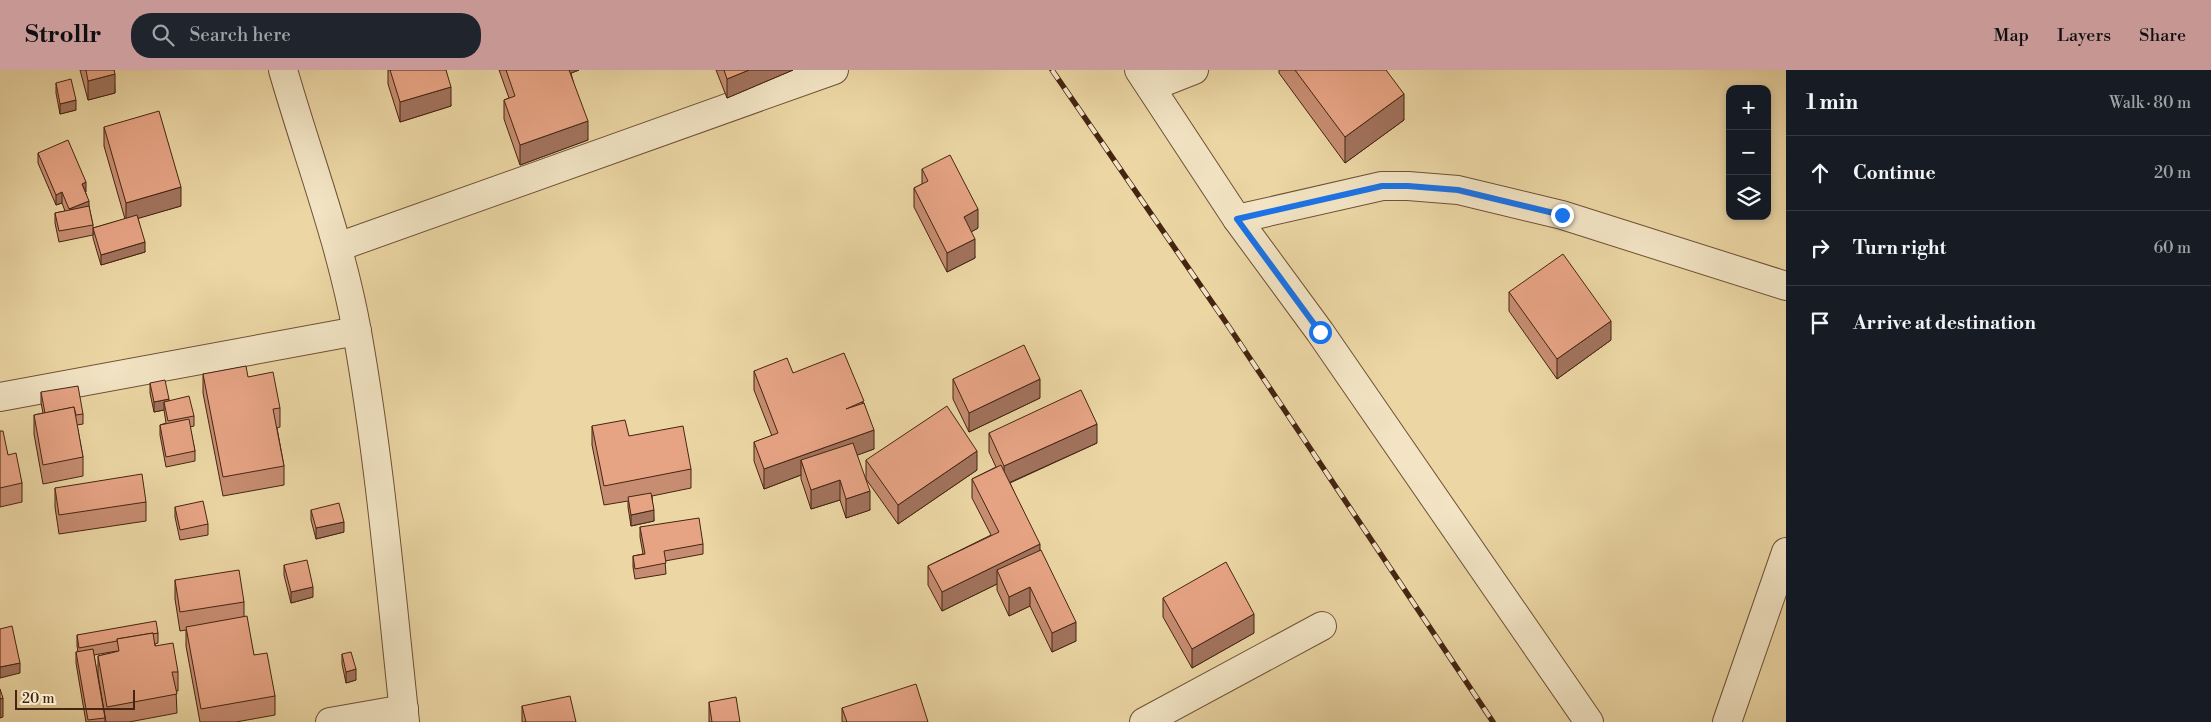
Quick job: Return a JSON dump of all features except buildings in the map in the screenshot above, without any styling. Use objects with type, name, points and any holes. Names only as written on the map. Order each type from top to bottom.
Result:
[{"type":"street","points":[[283,70],[306,150],[338,247],[357,331],[384,516],[404,716],[330,722]]},
{"type":"street","points":[[338,247],[834,70]]},
{"type":"street","points":[[1194,70],[1145,79],[1237,219],[1320,332],[1589,722]]},
{"type":"street","points":[[1237,219],[1382,186],[1458,190],[1562,215],[1786,286]]},
{"type":"street","points":[[0,397],[357,331]]},
{"type":"street","points":[[1727,722],[1786,552]]},
{"type":"street","points":[[1144,722],[1322,626]]},
{"type":"railway","points":[[1052,70],[1227,324],[1493,722]]},
{"type":"route","points":[[1320,332],[1237,219],[1382,186],[1458,190],[1562,215]]}]
